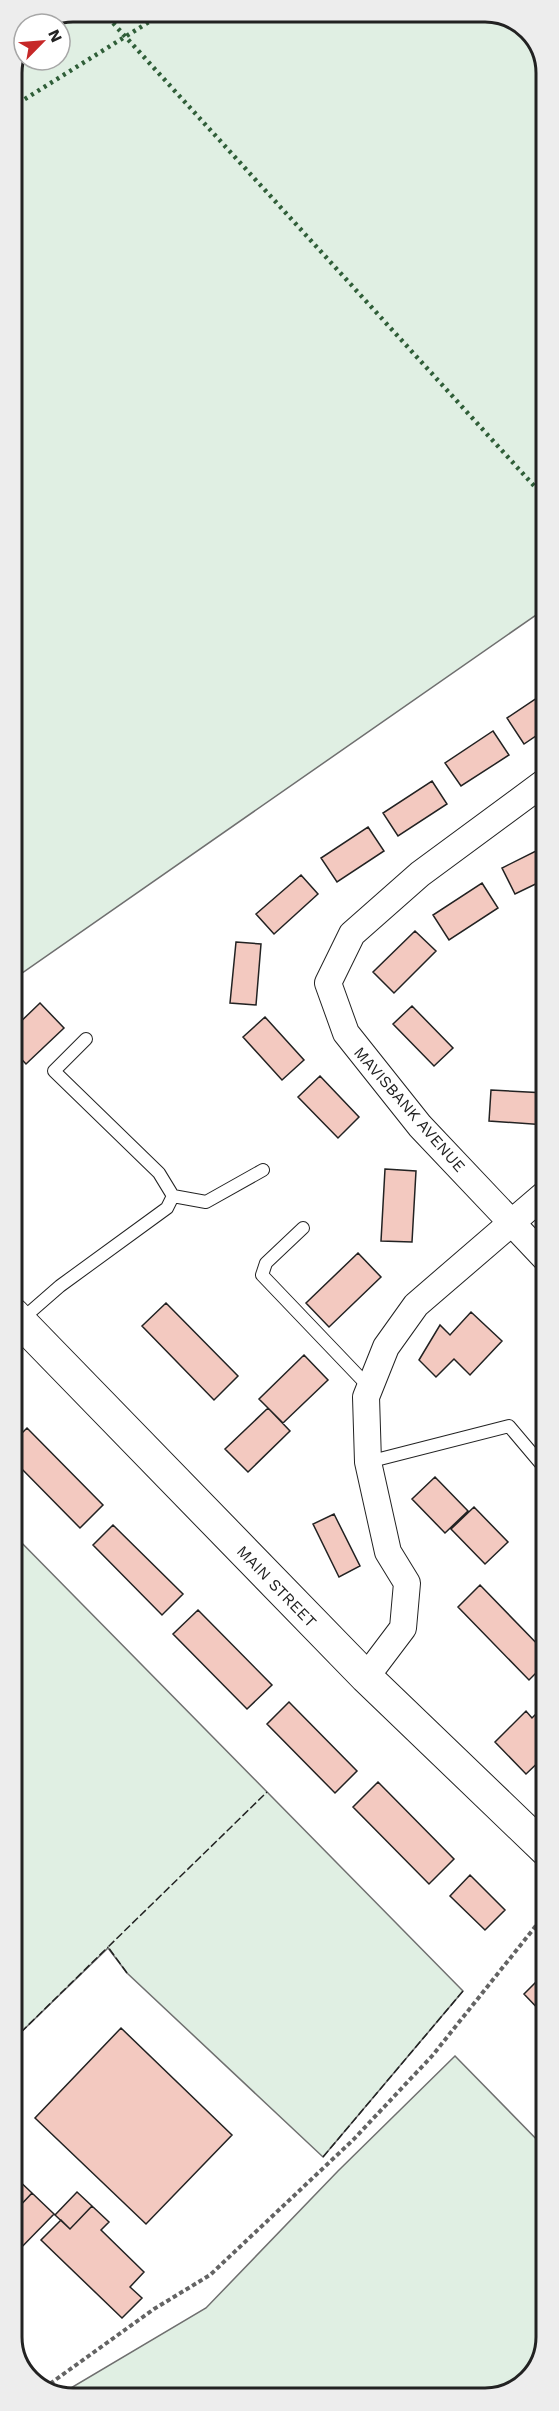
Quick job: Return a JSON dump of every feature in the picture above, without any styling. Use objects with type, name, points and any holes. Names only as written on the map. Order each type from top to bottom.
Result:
[{"type":"street","name":"MAVISBANK AVENUE","points":[[536,788],[420,874],[352,934],[328,983],[345,1033],[420,1126],[536,1248]]},
{"type":"street","points":[[366,1677],[404,1628],[407,1583],[388,1552],[368,1462],[366,1397],[386,1347],[417,1305],[536,1202]]},
{"type":"street","name":"MAIN STREET","points":[[22,1323],[366,1677],[536,1840]]},
{"type":"lane","points":[[86,1039],[54,1071],[159,1173],[173,1196],[206,1202],[263,1170]]},
{"type":"lane","points":[[22,1313],[167,1208],[173,1196]]},
{"type":"lane","points":[[303,1228],[266,1263],[262,1275],[370,1388]]},
{"type":"lane","points":[[368,1462],[509,1426],[536,1458]]},
{"type":"path","points":[[51,2383],[154,2309],[210,2275],[353,2140],[432,2056],[536,1926]]},
{"type":"green space","points":[[72,22],[74,22],[488,23],[505,26],[519,35],[530,48],[536,64],[536,615],[22,973],[22,72],[72,72]]},
{"type":"green space","points":[[22,1543],[463,1991],[323,2157],[127,1973],[108,1948],[22,2031]]},
{"type":"green space","points":[[455,2056],[536,2139],[536,2347],[524,2371],[511,2382],[495,2388],[71,2388],[206,2308],[338,2171]]},
{"type":"building","points":[[536,699],[536,736],[524,744],[507,718]]},
{"type":"building","points":[[493,731],[509,755],[461,786],[445,763]]},
{"type":"building","points":[[432,781],[447,804],[398,836],[383,813]]},
{"type":"building","points":[[368,827],[384,851],[337,882],[321,858]]},
{"type":"building","points":[[536,851],[536,884],[515,894],[502,868]]},
{"type":"building","points":[[301,875],[318,894],[274,934],[256,914]]},
{"type":"building","points":[[482,883],[498,908],[449,940],[433,915]]},
{"type":"building","points":[[415,931],[436,951],[394,993],[373,972]]},
{"type":"building","points":[[236,942],[261,944],[256,1005],[230,1003]]},
{"type":"building","points":[[40,1003],[64,1028],[26,1064],[22,1060],[22,1020]]},
{"type":"building","points":[[412,1006],[453,1048],[434,1066],[393,1024]]},
{"type":"building","points":[[265,1017],[304,1060],[282,1080],[243,1037]]},
{"type":"building","points":[[320,1076],[359,1117],[338,1138],[298,1097]]},
{"type":"building","points":[[491,1090],[536,1092],[536,1124],[489,1121]]},
{"type":"building","points":[[385,1169],[416,1171],[412,1242],[381,1241]]},
{"type":"building","points":[[358,1253],[381,1277],[329,1327],[306,1303]]},
{"type":"building","points":[[166,1303],[238,1376],[214,1400],[142,1326]]},
{"type":"building","points":[[471,1312],[502,1341],[470,1375],[454,1359],[436,1377],[419,1360],[440,1325],[450,1335]]},
{"type":"building","points":[[304,1355],[328,1380],[283,1423],[259,1399]]},
{"type":"building","points":[[268,1408],[290,1431],[248,1472],[225,1449]]},
{"type":"building","points":[[27,1428],[103,1505],[80,1528],[22,1469],[22,1433]]},
{"type":"building","points":[[435,1477],[468,1511],[445,1533],[412,1499]]},
{"type":"building","points":[[474,1507],[508,1542],[485,1564],[451,1529]]},
{"type":"building","points":[[334,1514],[360,1566],[339,1577],[313,1524]]},
{"type":"building","points":[[113,1525],[183,1594],[162,1615],[93,1545]]},
{"type":"building","points":[[480,1585],[536,1643],[536,1673],[529,1680],[458,1607]]},
{"type":"building","points":[[198,1610],[272,1685],[247,1709],[173,1634]]},
{"type":"building","points":[[289,1702],[357,1771],[335,1793],[267,1724]]},
{"type":"building","points":[[526,1711],[532,1718],[536,1714],[536,1764],[526,1774],[495,1742]]},
{"type":"building","points":[[378,1782],[454,1859],[429,1884],[353,1807]]},
{"type":"building","points":[[470,1875],[505,1910],[485,1930],[450,1896]]},
{"type":"building","points":[[536,1982],[536,2007],[524,1994]]},
{"type":"building","points":[[121,2028],[232,2135],[146,2224],[35,2118]]},
{"type":"building","points":[[22,2184],[32,2193],[22,2204]]},
{"type":"building","points":[[77,2192],[92,2206],[70,2229],[55,2215]]},
{"type":"building","points":[[32,2193],[54,2214],[22,2247],[22,2204]]},
{"type":"building","points":[[92,2206],[109,2222],[101,2230],[144,2272],[130,2287],[142,2298],[122,2318],[41,2240],[61,2220],[70,2229]]},
{"type":"hedge","points":[[112,22],[536,488]]},
{"type":"hedge","points":[[22,101],[149,22]]},
{"type":"fence","points":[[127,1973],[108,1947],[267,1792]]},
{"type":"fence","points":[[22,2031],[108,1947]]},
{"type":"fence","points":[[323,2157],[463,1991]]}]
